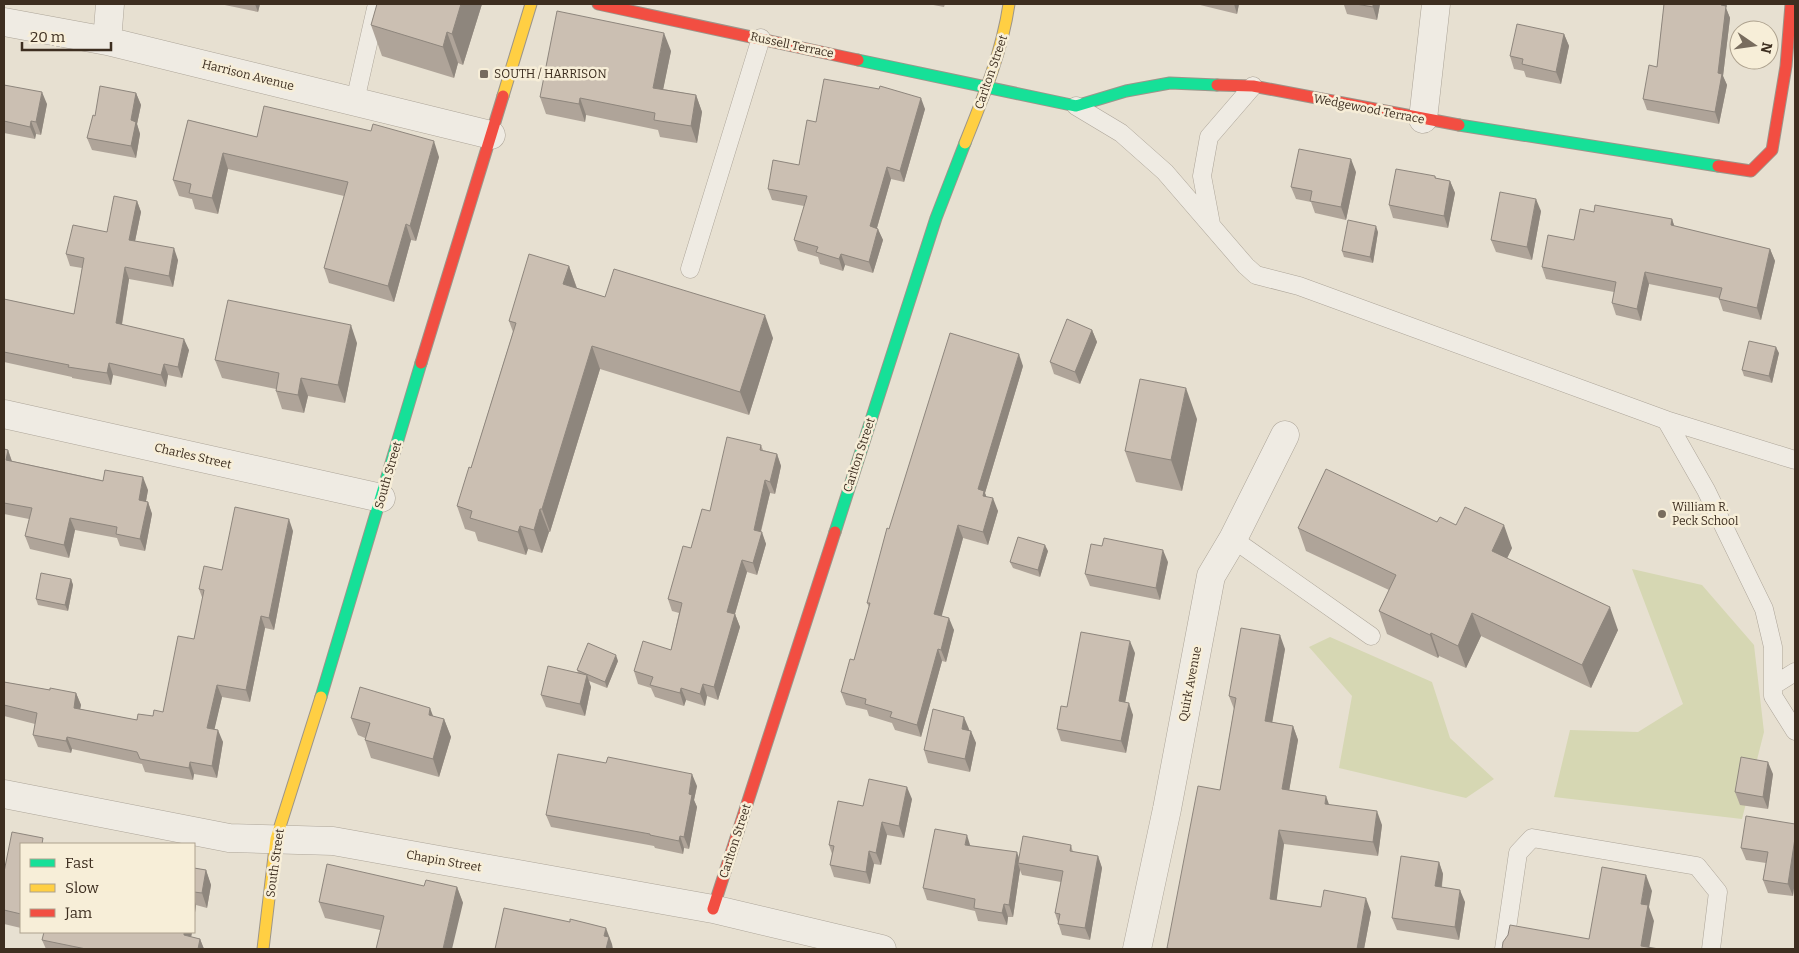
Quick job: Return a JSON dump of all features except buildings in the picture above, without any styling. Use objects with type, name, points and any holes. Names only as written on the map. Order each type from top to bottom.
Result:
[{"type":"street","points":[[107,41],[110,4]]},
{"type":"street","name":"South Street","points":[[263,949],[276,839],[338,644],[531,4]]},
{"type":"street","name":"Russell Terrace","points":[[598,4],[986,86]]},
{"type":"street","name":"Carlton Street","points":[[713,909],[936,218],[986,86],[1005,30],[1010,4]]},
{"type":"street","points":[[1422,120],[1436,4]]},
{"type":"street","name":"Wedgewood Terrace","points":[[986,86],[1076,106],[1126,91],[1170,83],[1253,86],[1422,120],[1751,171],[1772,150],[1786,66],[1791,4]]},
{"type":"street","name":"Harrison Avenue","points":[[4,22],[107,41],[491,135]]},
{"type":"street","name":"Charles Street","points":[[4,414],[381,498]]},
{"type":"street","name":"Quirk Avenue","points":[[1137,949],[1167,809],[1211,576],[1233,539],[1285,435]]},
{"type":"street","name":"Chapin Street","points":[[4,794],[229,838],[333,841],[713,909],[882,949]]},
{"type":"lane","points":[[355,101],[377,4]]},
{"type":"lane","points":[[690,269],[761,38]]},
{"type":"lane","points":[[1211,225],[1202,176],[1209,137],[1253,86]]},
{"type":"lane","points":[[1076,106],[1122,133],[1165,172],[1246,266],[1256,274],[1299,286],[1666,420],[1795,460]]},
{"type":"lane","points":[[1666,420],[1710,499],[1764,609],[1773,647],[1773,696],[1795,731]]},
{"type":"lane","points":[[1233,539],[1371,636]]},
{"type":"lane","points":[[1774,685],[1795,672]]},
{"type":"lane","points":[[1504,949],[1518,853],[1532,838],[1698,866],[1718,892],[1711,949]]},
{"type":"green space","points":[[1632,569],[1702,585],[1754,645],[1764,732],[1742,819],[1554,797],[1570,730],[1638,732],[1683,704]]},
{"type":"green space","points":[[1330,637],[1432,682],[1450,738],[1494,779],[1466,798],[1339,768],[1352,696],[1309,647]]},
{"type":"traffic: fast","points":[[858,60],[1076,106],[1126,91],[1170,83],[1217,85]]},
{"type":"traffic: fast","points":[[1459,125],[1718,166]]},
{"type":"traffic: fast","points":[[835,532],[936,218],[965,143]]},
{"type":"traffic: fast","points":[[321,697],[421,363]]},
{"type":"traffic: slow","points":[[503,96],[531,4]]},
{"type":"traffic: slow","points":[[965,143],[997,57],[1009,4]]},
{"type":"traffic: slow","points":[[263,949],[276,839],[321,697]]},
{"type":"traffic: jam","points":[[598,4],[858,60]]},
{"type":"traffic: jam","points":[[1718,166],[1751,171],[1772,150],[1786,66],[1791,4]]},
{"type":"traffic: jam","points":[[1217,85],[1253,86],[1459,125]]},
{"type":"traffic: jam","points":[[421,363],[503,96]]},
{"type":"traffic: jam","points":[[713,909],[835,532]]},
{"type":"place","name":"SOUTH / HARRISON","points":[[484,74]]},
{"type":"place","name":"William R. Peck School","points":[[1662,514]]}]
